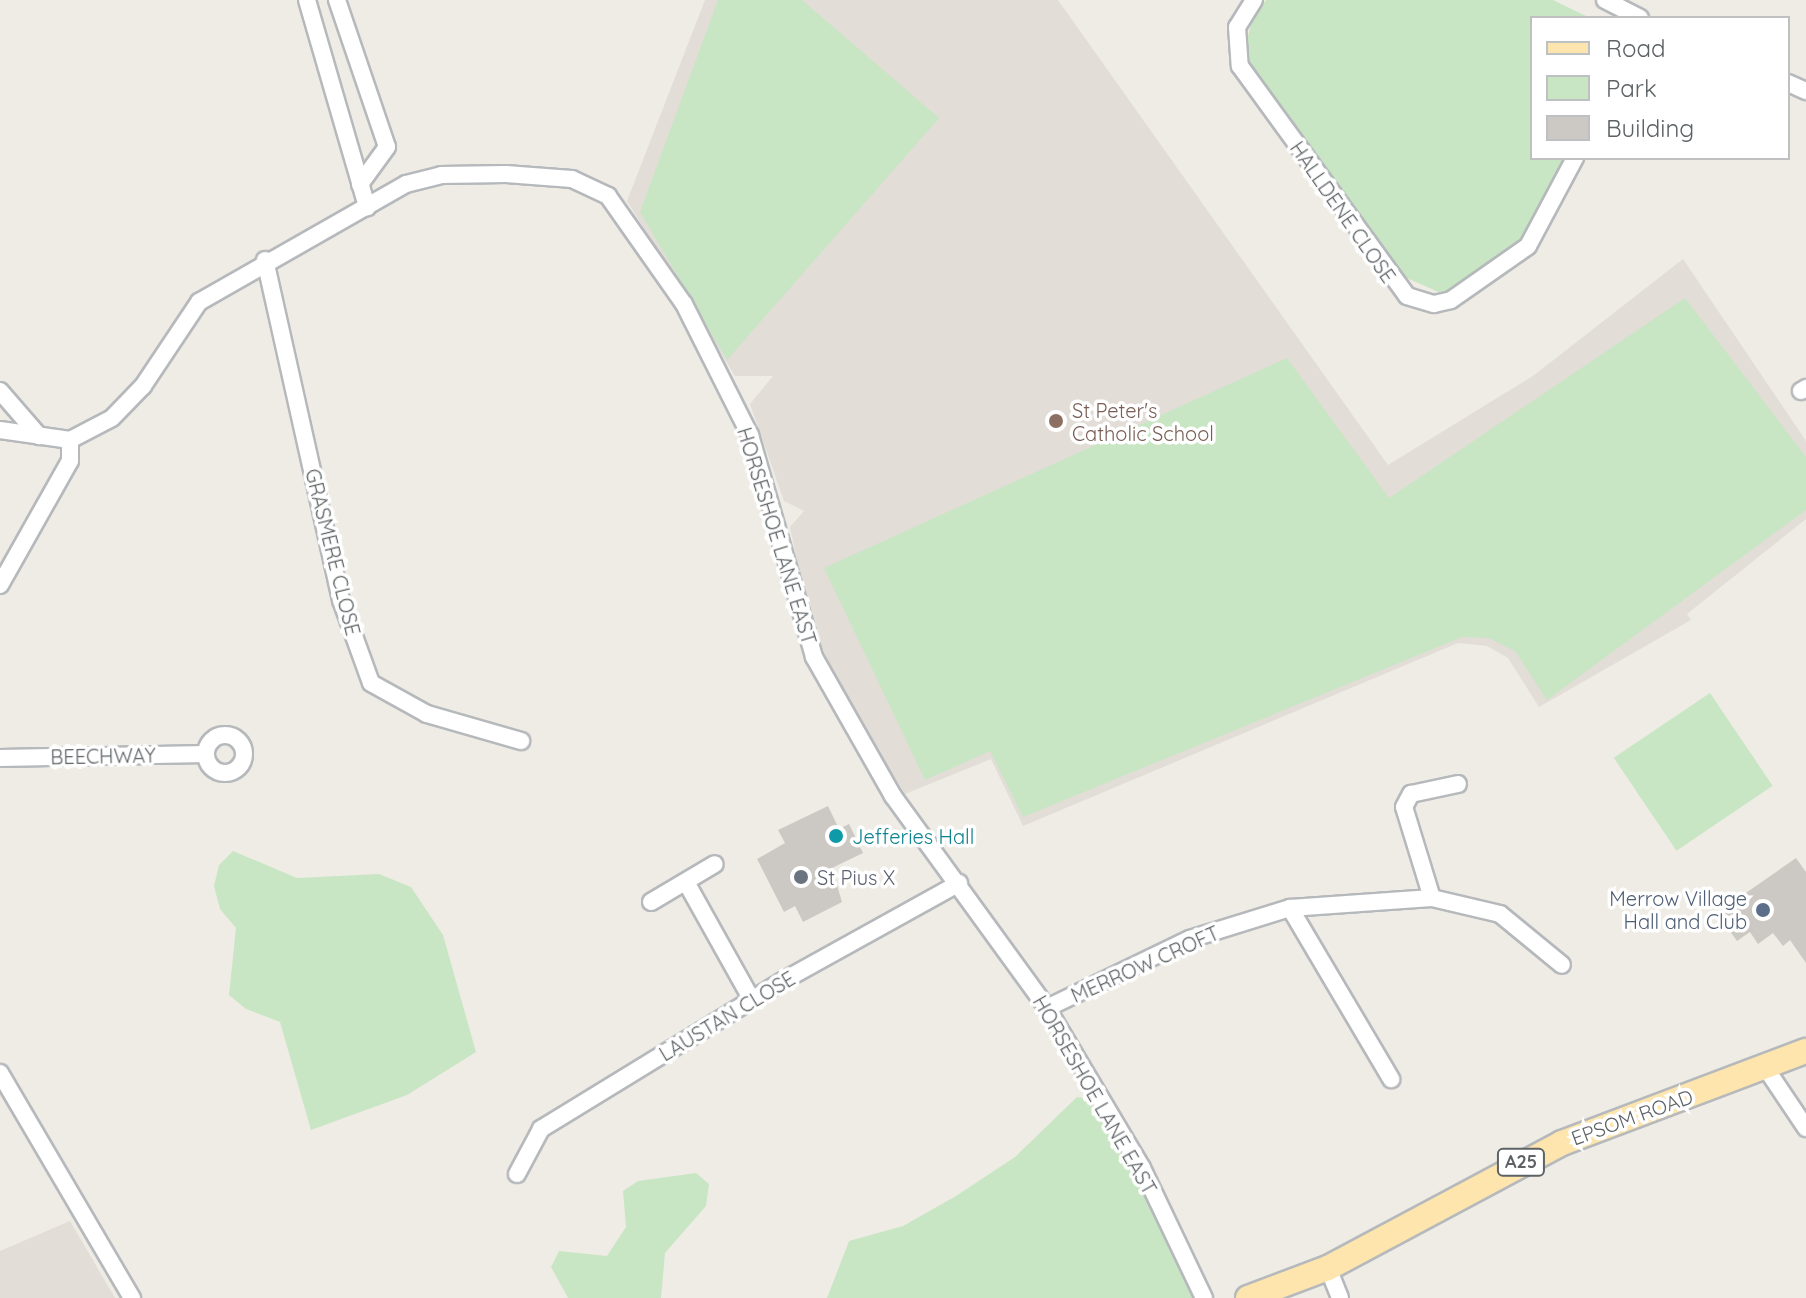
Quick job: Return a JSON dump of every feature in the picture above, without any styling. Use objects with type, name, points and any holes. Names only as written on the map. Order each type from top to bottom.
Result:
[{"type":"main road","name":"EPSOM ROAD","points":[[1248,1298],[1328,1268],[1562,1143],[1767,1070],[1806,1051]]},
{"type":"street","points":[[307,0],[367,207]]},
{"type":"street","points":[[337,0],[387,147],[360,184]]},
{"type":"street","name":"HALLDENE CLOSE","points":[[1254,0],[1237,27],[1240,66],[1407,296],[1434,304],[1451,300],[1528,246],[1574,160]]},
{"type":"street","points":[[1605,0],[1636,16]]},
{"type":"street","name":"HORSESHOE LANE EAST","points":[[70,440],[112,418],[143,386],[199,302],[265,260],[406,184],[441,175],[506,174],[572,179],[608,196],[625,215],[684,304],[750,435],[814,657],[893,796],[1047,1008],[1142,1168],[1204,1298]]},
{"type":"street","name":"GRASMERE CLOSE","points":[[265,260],[341,600],[371,683],[427,714],[521,741]]},
{"type":"street","points":[[0,391],[39,436]]},
{"type":"street","points":[[0,430],[70,440],[70,461],[0,585]]},
{"type":"street","name":"BEECHWAY","points":[[0,758],[206,754]]},
{"type":"street","points":[[1432,898],[1404,807],[1411,794],[1458,784]]},
{"type":"street","points":[[651,902],[715,864]]},
{"type":"street","points":[[686,882],[752,1000]]},
{"type":"street","name":"LAUSTAN CLOSE","points":[[517,1174],[541,1129],[752,1000],[959,883]]},
{"type":"street","name":"MERROW CROFT","points":[[1047,1008],[1190,939],[1290,908],[1432,898],[1500,914],[1562,965]]},
{"type":"street","points":[[1290,908],[1391,1079]]},
{"type":"street","points":[[1767,1070],[1806,1128]]},
{"type":"street","points":[[0,1073],[132,1298]]},
{"type":"street","points":[[1328,1268],[1340,1298]]},
{"type":"shaded area","name":"St Peter's Catholic School","points":[[705,0],[1058,0],[1388,465],[1533,376],[1683,259],[1806,441],[1806,519],[1687,614],[1691,620],[1539,707],[1508,658],[1487,646],[1458,643],[1023,826],[991,759],[905,794],[843,693],[809,619],[790,527],[804,511],[784,501],[750,404],[773,376],[735,376],[627,201]]},
{"type":"shaded area","points":[[70,1221],[115,1298],[0,1298],[0,1251]]},
{"type":"green space","points":[[718,0],[802,0],[939,118],[727,360],[640,212]]},
{"type":"green space","points":[[1266,0],[1553,0],[1586,16],[1530,16],[1530,160],[1563,160],[1531,234],[1443,294],[1398,274],[1252,66],[1245,48],[1253,16]]},
{"type":"green space","points":[[1685,298],[1806,457],[1806,510],[1547,700],[1515,651],[1489,638],[1462,637],[1023,817],[990,751],[925,780],[824,568],[1287,358],[1389,498]]},
{"type":"green space","points":[[1710,693],[1773,786],[1676,851],[1614,758]]},
{"type":"green space","points":[[233,851],[297,878],[379,874],[411,887],[443,935],[476,1052],[407,1095],[311,1130],[280,1022],[246,1009],[229,995],[236,928],[220,909],[214,886],[219,865]]},
{"type":"green space","points":[[1077,1097],[1102,1101],[1204,1298],[827,1298],[849,1241],[903,1226],[956,1196],[1015,1157]]},
{"type":"green space","points":[[696,1173],[709,1184],[706,1206],[665,1253],[661,1298],[568,1298],[551,1267],[559,1251],[607,1256],[626,1227],[623,1191],[638,1181]]},
{"type":"building","name":"St Pius X","points":[[828,806],[839,829],[849,824],[863,853],[832,868],[842,902],[803,922],[795,906],[784,912],[757,859],[785,843],[778,830]]},
{"type":"building","name":"Merrow Village Hall and Club","points":[[1796,858],[1806,872],[1806,963],[1790,940],[1783,946],[1773,933],[1758,944],[1750,932],[1737,941],[1717,913]]},
{"type":"place","name":"St Peter's Catholic School","points":[[1056,421]]},
{"type":"place","name":"Jefferies Hall","points":[[836,836]]},
{"type":"place","name":"St Pius X","points":[[801,877]]},
{"type":"place","name":"Merrow Village Hall and Club","points":[[1763,910]]}]
